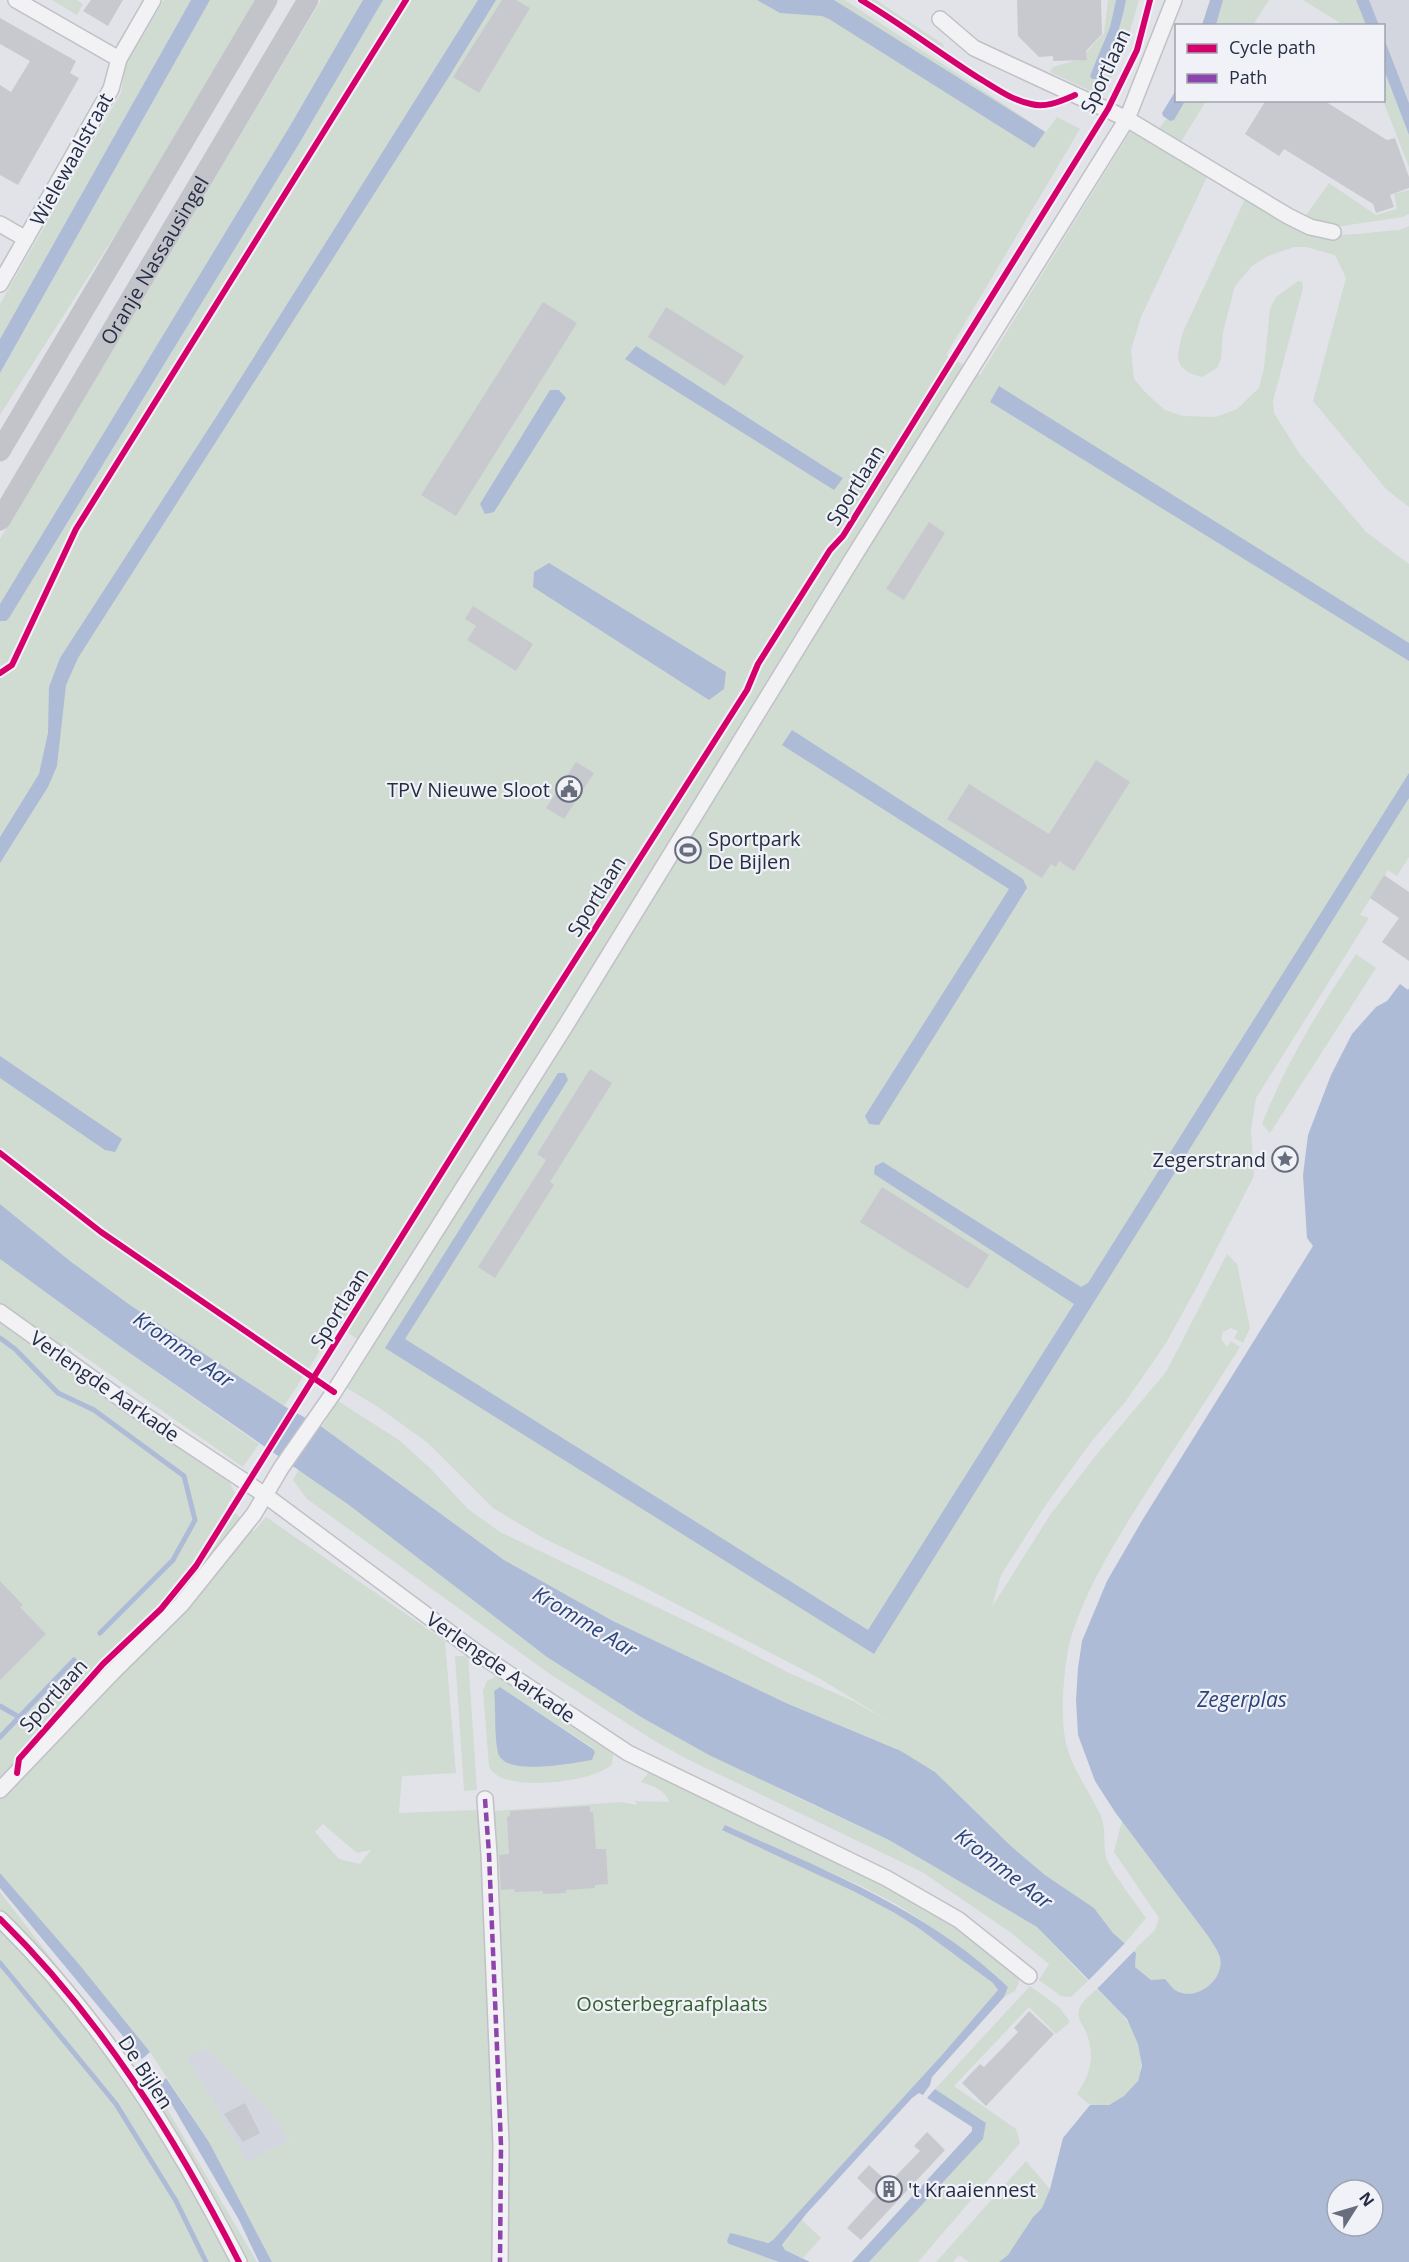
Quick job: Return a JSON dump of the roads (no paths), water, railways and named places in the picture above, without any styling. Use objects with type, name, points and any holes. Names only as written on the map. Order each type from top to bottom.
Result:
[{"type":"main road","name":"Oranje Nassausingel","points":[[0,451],[267,0]]},
{"type":"main road","name":"Oranje Nassausingel","points":[[0,520],[308,0]]},
{"type":"street","name":"Wielewaalstraat","points":[[0,284],[111,89],[119,58],[153,0]]},
{"type":"street","name":"Sportlaan","points":[[0,1790],[181,1605],[254,1514],[280,1468],[322,1408],[560,1035],[1127,119],[1174,0]]},
{"type":"street","points":[[23,2],[119,58]]},
{"type":"street","name":"Sportlaan","points":[[940,19],[974,48],[1127,119],[1288,216],[1310,227],[1333,232]]},
{"type":"street","points":[[0,224],[26,238]]},
{"type":"street","name":"Verlengde Aarkade","points":[[0,1312],[130,1406],[265,1495],[476,1652],[628,1754],[886,1878],[959,1920],[1029,1976]]},
{"type":"street","points":[[485,1799],[501,2145],[500,2262]]},
{"type":"street","name":"De Bijlen","points":[[0,1918],[35,1953],[97,2026],[183,2158],[239,2262]]},
{"type":"water","points":[[191,0],[210,0],[0,373],[0,339]]},
{"type":"water","points":[[363,0],[383,0],[300,142],[9,618],[6,621],[0,621],[0,604],[290,126]]},
{"type":"water","points":[[478,0],[496,0],[78,658],[66,685],[57,766],[48,787],[0,863],[0,837],[39,774],[48,733],[49,687],[60,658],[220,411]]},
{"type":"water","points":[[757,0],[834,0],[1045,132],[1034,148],[829,19],[822,16],[780,13]]},
{"type":"water","points":[[1116,0],[1126,0],[1118,30],[1099,79],[1092,79],[1090,76],[1110,27]]},
{"type":"water","points":[[1210,0],[1223,0],[1216,24],[1202,24]]},
{"type":"water","points":[[1356,0],[1369,0],[1379,24],[1366,24]]},
{"type":"water","points":[[1385,41],[1409,103],[1409,135],[1385,73]]},
{"type":"water","points":[[1175,92],[1175,102],[1184,102],[1174,120],[1170,121],[1162,113]]},
{"type":"water","points":[[636,346],[843,478],[834,490],[625,359]]},
{"type":"water","points":[[999,386],[1409,643],[1409,661],[990,402]]},
{"type":"water","points":[[550,390],[559,390],[566,398],[494,512],[485,514],[480,504]]},
{"type":"water","points":[[549,563],[726,672],[724,689],[709,700],[533,587],[534,572]]},
{"type":"water","points":[[792,730],[1023,879],[1027,888],[879,1125],[869,1124],[865,1116],[1009,889],[782,745]]},
{"type":"water","points":[[1409,773],[1409,798],[874,1654],[385,1348],[558,1073],[565,1073],[568,1080],[405,1339],[868,1630],[1074,1304],[874,1174],[875,1166],[883,1162],[1081,1287],[1088,1283]]},
{"type":"water","name":"Zegerplas","points":[[1400,984],[1408,990],[1409,988],[1409,2262],[999,2262],[1008,2255],[1033,2217],[1042,2208],[1050,2189],[1063,2138],[1090,2105],[1109,2105],[1124,2096],[1138,2081],[1142,2066],[1138,2044],[1127,2019],[1037,1927],[889,1840],[709,1755],[641,1717],[547,1657],[349,1505],[121,1347],[0,1259],[0,1204],[70,1261],[130,1305],[284,1406],[322,1427],[504,1560],[613,1621],[786,1703],[901,1751],[935,1772],[1012,1847],[1045,1875],[1094,1908],[1113,1933],[1136,1953],[1135,1967],[1151,1980],[1165,1979],[1175,1990],[1191,1994],[1207,1987],[1213,1981],[1218,1974],[1220,1958],[1208,1936],[1115,1812],[1095,1781],[1078,1735],[1076,1700],[1082,1641],[1107,1581],[1143,1519],[1313,1246],[1307,1238],[1303,1175],[1308,1135],[1331,1075],[1352,1034],[1376,1007],[1387,1001]]},
{"type":"water","points":[[0,1056],[122,1139],[115,1152],[105,1150],[0,1078]]},
{"type":"water","points":[[500,1687],[593,1749],[595,1752],[592,1760],[526,1767],[513,1765],[503,1760],[498,1753],[497,1746],[494,1691]]},
{"type":"water","points":[[725,1825],[837,1876],[909,1914],[977,1960],[1008,1987],[1004,1997],[932,2077],[923,2095],[919,2093],[912,2098],[807,2213],[782,2245],[785,2250],[810,2262],[779,2262],[729,2244],[727,2241],[730,2233],[768,2243],[773,2240],[998,1990],[993,1983],[893,1912],[722,1830]]},
{"type":"water","points":[[0,1873],[78,1963],[150,2052],[142,2059],[0,1888]]},
{"type":"water","points":[[166,2078],[209,2142],[272,2262],[259,2262],[239,2220],[160,2084]]},
{"type":"water","points":[[935,2089],[986,2123],[983,2139],[869,2262],[852,2262],[972,2131],[972,2127],[927,2098]]},
{"type":"waterway","points":[[0,1338],[15,1349],[58,1393],[94,1410],[184,1476],[195,1520],[173,1560],[100,1633]]},
{"type":"waterway","points":[[0,1737],[74,1660]]},
{"type":"waterway","points":[[0,1706],[19,1717]]},
{"type":"waterway","points":[[0,1963],[116,2104],[176,2201],[206,2262]]},
{"type":"place","name":"TPV Nieuwe Sloot","points":[[569,789]]},
{"type":"place","name":"Sportpark De Bijlen","points":[[688,850]]},
{"type":"place","name":"Zegerstrand","points":[[1285,1159]]},
{"type":"place","name":"'t Kraaiennest","points":[[889,2189]]},
{"type":"water label","name":"Kromme Aar","points":[[184,1349]]},
{"type":"water label","name":"Kromme Aar","points":[[585,1621]]},
{"type":"water label","name":"Kromme Aar","points":[[1004,1868]]},
{"type":"park label","name":"Oosterbegraafplaats","points":[[672,2003]]}]
